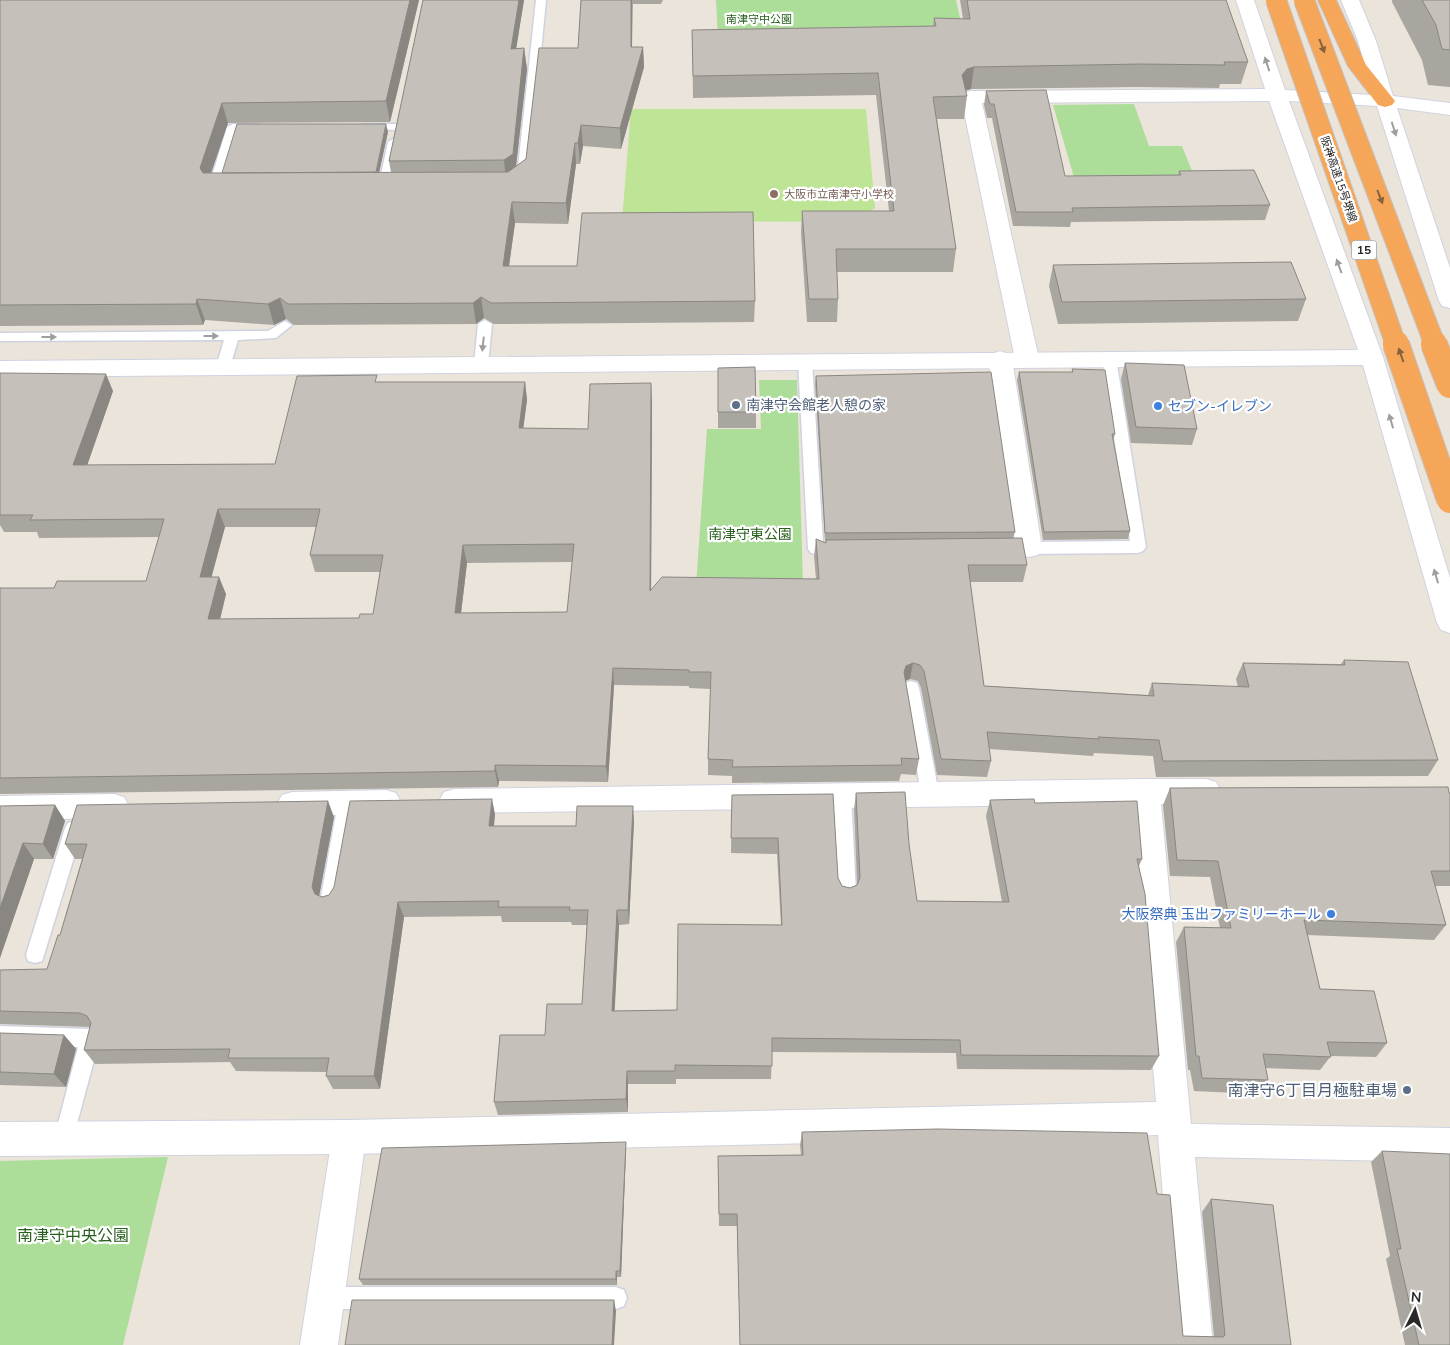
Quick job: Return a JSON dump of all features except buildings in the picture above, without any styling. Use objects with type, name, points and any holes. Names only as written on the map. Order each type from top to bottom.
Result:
[{"type":"highway","name":"阪神高速15号堺線","points":[[1276,0],[1450,500]]},
{"type":"highway","name":"15","points":[[1304,0],[1450,385]]},
{"type":"highway","points":[[1327,0],[1357,66],[1385,101]]},
{"type":"street","points":[[1246,0],[1277,95],[1372,357],[1450,623]]},
{"type":"street","points":[[1350,0],[1367,41],[1450,301]]},
{"type":"street","points":[[1027,358],[971,97],[1277,95],[1385,101],[1450,109]]},
{"type":"street","points":[[0,369],[1027,358],[1372,357]]},
{"type":"street","points":[[1000,359],[1019,548]]},
{"type":"street","points":[[268,804],[1234,790]]},
{"type":"street","points":[[1145,791],[1194,1345]]},
{"type":"street","points":[[0,808],[140,806]]},
{"type":"street","points":[[0,1139],[349,1138],[1176,1129],[1450,1144]]},
{"type":"street","points":[[319,1345],[349,1138]]},
{"type":"lane","points":[[510,187],[523,176],[541,0]]},
{"type":"lane","points":[[349,127],[398,122],[384,188]]},
{"type":"lane","points":[[234,188],[214,189],[233,126],[272,127]]},
{"type":"lane","points":[[481,364],[485,324]]},
{"type":"lane","points":[[0,337],[271,335],[285,325]]},
{"type":"lane","points":[[223,366],[232,336]]},
{"type":"lane","points":[[1019,548],[1138,547],[1109,358]]},
{"type":"lane","points":[[805,361],[816,549],[845,548]]},
{"type":"lane","points":[[911,688],[930,794]]},
{"type":"lane","points":[[842,795],[848,893]]},
{"type":"lane","points":[[329,902],[347,803]]},
{"type":"lane","points":[[35,954],[80,807]]},
{"type":"lane","points":[[0,1035],[90,1038],[64,1139]]},
{"type":"lane","points":[[326,1298],[616,1298]]},
{"type":"green space","name":"南津守中公園","points":[[716,0],[956,0],[964,35],[718,39]]},
{"type":"green space","points":[[1134,104],[1149,146],[1182,146],[1194,176],[1074,177],[1053,105]]},
{"type":"green space","points":[[631,109],[866,109],[875,208],[853,222],[622,221]]},
{"type":"green space","name":"南津守東公園","points":[[759,380],[797,380],[803,585],[696,586],[707,429],[761,429]]},
{"type":"green space","name":"南津守中央公園","points":[[168,1157],[123,1345],[0,1345],[0,1161]]},
{"type":"place","name":"大阪市立南津守小学校","points":[[774,194]]},
{"type":"place","name":"南津守会館老人憩の家","points":[[736,405]]},
{"type":"place","name":"セブン-イレブン","points":[[1158,406]]},
{"type":"place","name":"大阪祭典 玉出ファミリーホール","points":[[1331,914]]},
{"type":"place","name":"南津守6丁目月極駐車場","points":[[1407,1090]]}]
